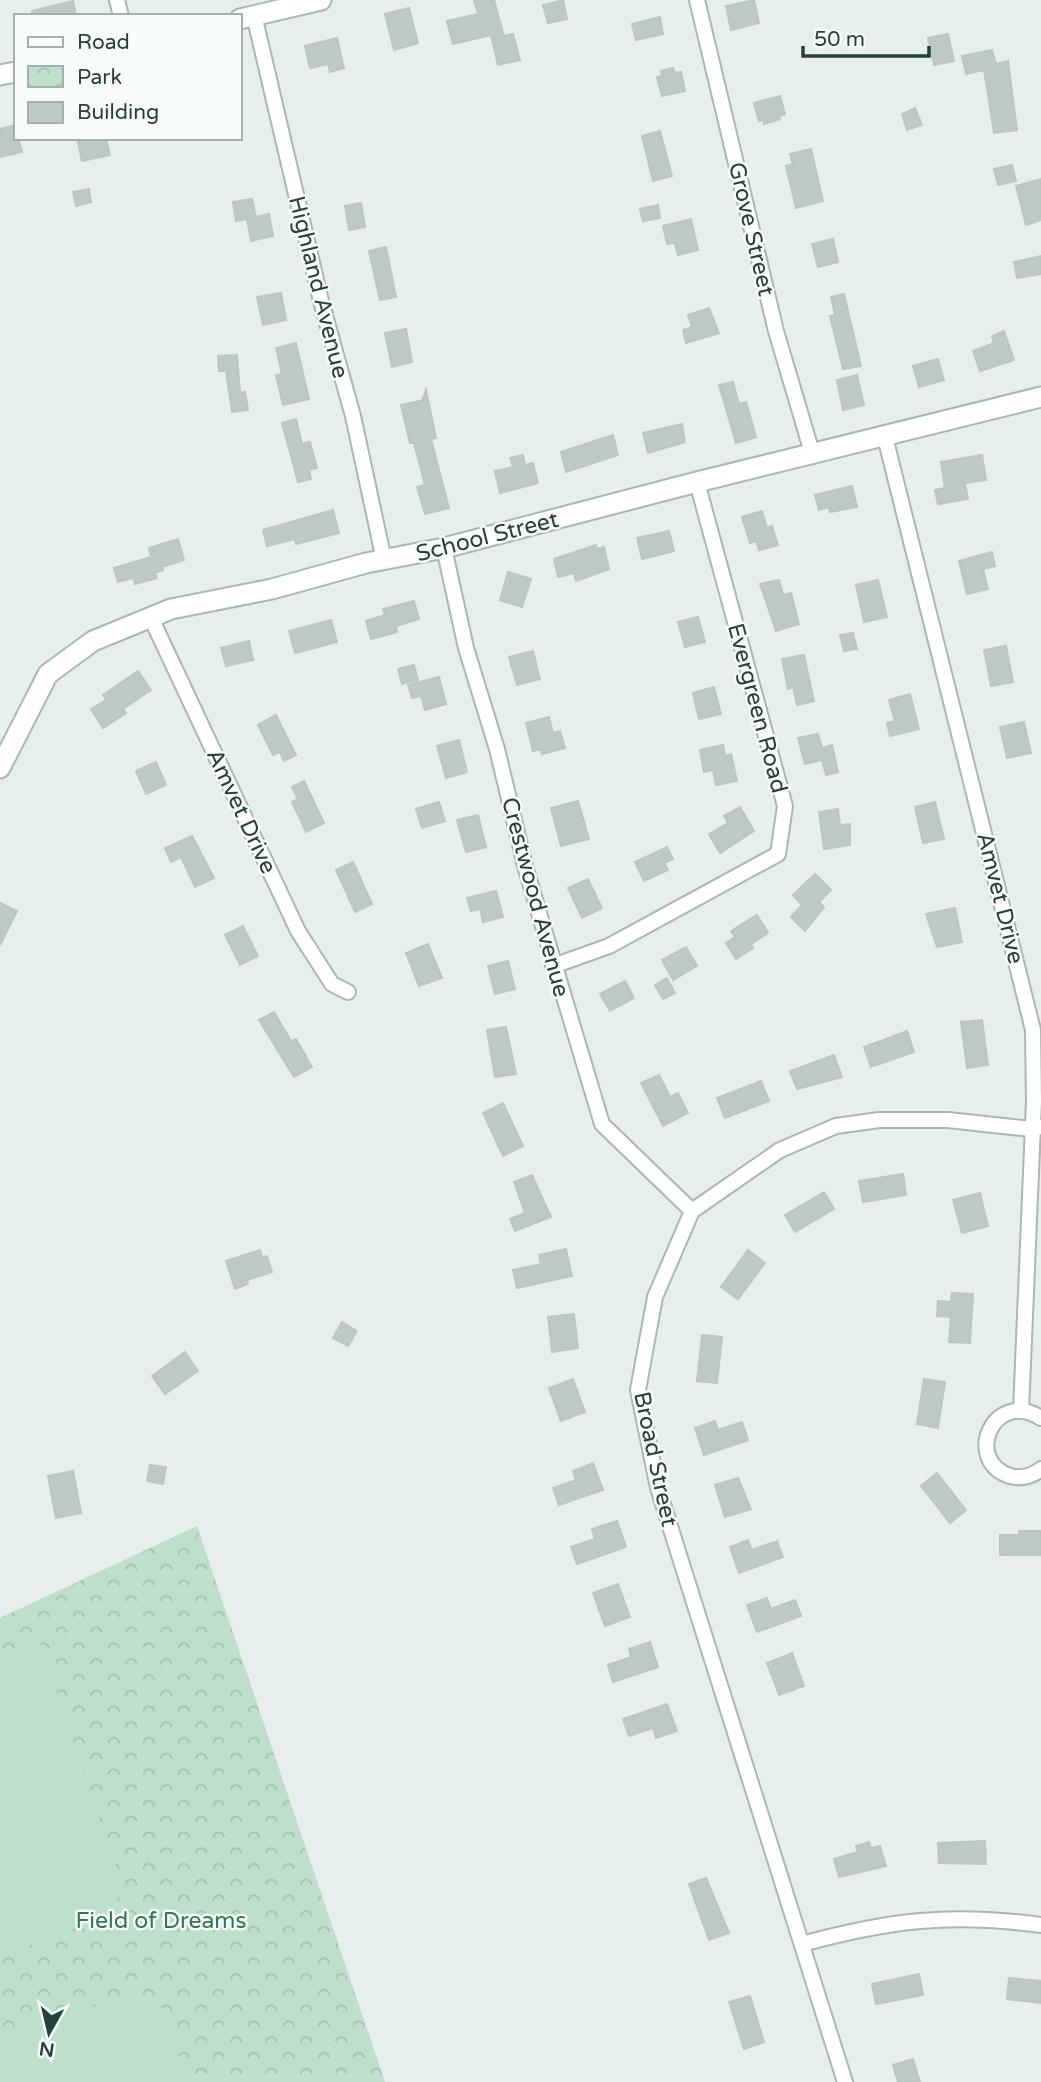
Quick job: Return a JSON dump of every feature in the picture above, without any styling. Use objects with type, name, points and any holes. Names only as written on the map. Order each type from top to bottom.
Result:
[{"type":"street","points":[[247,17],[318,0]]},
{"type":"street","name":"Grove Street","points":[[697,0],[775,331],[813,456]]},
{"type":"street","name":"Highland Avenue","points":[[247,17],[320,301],[353,416],[384,560]]},
{"type":"street","name":"School Street","points":[[0,768],[48,674],[93,641],[171,609],[272,589],[384,560],[444,548],[1041,397]]},
{"type":"street","name":"Amvet Drive","points":[[886,437],[1033,1030],[1036,1128],[1021,1411]]},
{"type":"street","name":"Evergreen Road","points":[[553,966],[609,946],[778,854],[785,806],[697,482]]},
{"type":"street","name":"Crestwood Avenue","points":[[444,548],[466,648],[497,749],[525,866],[602,1124],[692,1211]]},
{"type":"street","name":"Amvet Drive","points":[[151,618],[298,931],[332,984],[348,992]]},
{"type":"street","points":[[692,1211],[780,1150],[836,1126],[879,1120],[948,1120],[1036,1128]]},
{"type":"street","name":"Broad Street","points":[[692,1211],[655,1297],[638,1390],[658,1488],[845,2082]]},
{"type":"street","points":[[1041,1419],[1021,1411],[1001,1416],[988,1432],[987,1452],[991,1461],[1006,1475],[1027,1476],[1041,1469]]},
{"type":"street","points":[[802,1944],[853,1930],[921,1919],[970,1918],[1041,1925]]},
{"type":"green space","name":"Field of Dreams","points":[[197,1526],[385,2082],[0,2082],[0,1618]]},
{"type":"green space","points":[[39,1638],[122,1885],[115,1906],[62,1935],[0,1955],[0,1657]]},
{"type":"green space","points":[[134,1995],[162,2007],[187,2082],[0,2082],[1,2033]]},
{"type":"building","points":[[474,0],[494,0],[504,36],[513,34],[520,60],[498,65],[491,35],[453,44],[447,21],[478,14]]},
{"type":"building","points":[[563,0],[567,19],[548,23],[543,5]]},
{"type":"building","points":[[754,0],[759,23],[731,30],[726,6]]},
{"type":"building","points":[[73,1],[76,14],[33,14],[32,11]]},
{"type":"building","points":[[409,8],[418,43],[394,50],[385,14]]},
{"type":"building","points":[[660,17],[663,34],[636,40],[632,24]]},
{"type":"building","points":[[948,34],[954,61],[934,65],[928,38]]},
{"type":"building","points":[[337,38],[344,68],[330,72],[328,64],[310,68],[305,46]]},
{"type":"building","points":[[992,50],[996,64],[1008,61],[1017,130],[994,133],[984,70],[966,74],[962,56]]},
{"type":"building","points":[[673,68],[675,73],[681,72],[685,91],[662,96],[657,77],[662,76],[661,71]]},
{"type":"building","points":[[780,96],[785,114],[779,116],[780,119],[764,124],[764,120],[759,121],[754,103]]},
{"type":"building","points":[[915,108],[922,125],[907,130],[902,114]]},
{"type":"building","points":[[14,126],[14,140],[19,140],[22,152],[0,157],[0,129]]},
{"type":"building","points":[[660,131],[672,176],[653,181],[642,136]]},
{"type":"building","points":[[77,140],[106,140],[110,155],[82,161]]},
{"type":"building","points":[[811,149],[823,201],[796,208],[786,166],[793,164],[790,154]]},
{"type":"building","points":[[1012,165],[1016,181],[998,185],[994,169]]},
{"type":"building","points":[[1041,179],[1041,220],[1026,225],[1016,186]]},
{"type":"building","points":[[89,189],[91,202],[76,206],[73,192]]},
{"type":"building","points":[[252,199],[256,217],[269,214],[273,236],[251,241],[247,219],[236,221],[233,202]]},
{"type":"building","points":[[361,203],[365,227],[349,230],[345,206]]},
{"type":"building","points":[[658,205],[660,218],[643,221],[640,209]]},
{"type":"building","points":[[691,219],[698,250],[678,255],[675,243],[667,244],[663,226]]},
{"type":"building","points":[[833,239],[838,262],[818,267],[812,244]]},
{"type":"building","points":[[386,247],[396,297],[380,300],[369,251]]},
{"type":"building","points":[[1041,256],[1041,274],[1017,278],[1014,262]]},
{"type":"building","points":[[281,293],[286,320],[263,325],[257,297]]},
{"type":"building","points":[[844,294],[861,366],[843,369],[830,316],[835,315],[831,297]]},
{"type":"building","points":[[709,308],[719,333],[686,343],[683,330],[692,327],[688,315]]},
{"type":"building","points":[[406,329],[412,362],[392,367],[385,333]]},
{"type":"building","points":[[1004,331],[1014,360],[980,371],[973,351],[994,343],[992,336]]},
{"type":"building","points":[[296,343],[309,399],[283,405],[276,375],[282,374],[276,348]]},
{"type":"building","points":[[237,355],[240,393],[245,392],[248,410],[232,412],[226,371],[219,371],[218,356]]},
{"type":"building","points":[[938,359],[944,380],[919,387],[913,366]]},
{"type":"building","points":[[857,375],[864,405],[843,410],[837,380]]},
{"type":"building","points":[[733,382],[739,404],[746,402],[756,437],[736,443],[719,385]]},
{"type":"building","points":[[426,390],[436,438],[431,439],[449,508],[425,514],[417,487],[425,485],[414,443],[410,443],[401,405],[420,401],[421,404]]},
{"type":"building","points":[[296,419],[302,444],[310,442],[317,468],[309,470],[311,479],[298,482],[282,423]]},
{"type":"building","points":[[682,424],[685,442],[648,453],[643,433]]},
{"type":"building","points":[[613,435],[618,455],[566,472],[561,452]]},
{"type":"building","points":[[523,455],[525,465],[533,463],[538,483],[500,493],[495,471],[513,467],[510,458]]},
{"type":"building","points":[[982,455],[986,480],[965,483],[968,499],[938,504],[935,490],[945,488],[941,462]]},
{"type":"building","points":[[852,486],[857,507],[830,512],[829,507],[819,510],[815,495]]},
{"type":"building","points":[[333,510],[339,533],[296,544],[295,539],[267,546],[263,530]]},
{"type":"building","points":[[762,511],[767,528],[772,526],[778,545],[759,550],[756,541],[750,543],[742,517]]},
{"type":"building","points":[[669,531],[674,551],[642,559],[637,538]]},
{"type":"building","points":[[178,539],[184,560],[162,567],[163,570],[155,573],[157,578],[135,584],[133,578],[118,582],[114,568],[151,557],[149,548]]},
{"type":"building","points":[[596,545],[597,549],[604,547],[609,569],[576,581],[574,573],[558,577],[554,559]]},
{"type":"building","points":[[992,552],[995,566],[983,569],[988,589],[967,594],[959,561]]},
{"type":"building","points":[[508,572],[531,579],[522,607],[500,600]]},
{"type":"building","points":[[779,580],[783,595],[791,593],[799,624],[776,631],[760,584]]},
{"type":"building","points":[[878,580],[887,617],[864,622],[856,585]]},
{"type":"building","points":[[414,601],[419,619],[396,626],[397,632],[371,639],[366,621],[385,615],[383,609]]},
{"type":"building","points":[[698,617],[705,642],[685,647],[678,622]]},
{"type":"building","points":[[331,620],[337,642],[295,653],[289,631]]},
{"type":"building","points":[[853,633],[857,649],[844,651],[840,635]]},
{"type":"building","points":[[249,641],[253,660],[226,666],[221,648]]},
{"type":"building","points":[[1006,646],[1013,682],[991,686],[984,650]]},
{"type":"building","points":[[533,651],[540,679],[517,685],[509,657]]},
{"type":"building","points":[[804,655],[814,701],[797,705],[793,687],[788,689],[782,659]]},
{"type":"building","points":[[414,665],[418,680],[402,684],[398,669]]},
{"type":"building","points":[[138,671],[151,690],[123,709],[126,713],[103,728],[91,709],[106,700],[103,695]]},
{"type":"building","points":[[439,677],[446,704],[425,710],[421,696],[412,698],[408,685]]},
{"type":"building","points":[[714,687],[721,714],[699,719],[693,693]]},
{"type":"building","points":[[910,694],[919,729],[890,736],[887,723],[895,721],[889,700]]},
{"type":"building","points":[[276,715],[296,755],[284,761],[280,752],[273,755],[258,725]]},
{"type":"building","points":[[549,717],[553,733],[560,731],[565,748],[542,754],[541,749],[533,751],[526,723]]},
{"type":"building","points":[[1024,722],[1031,753],[1007,758],[1000,727]]},
{"type":"building","points":[[818,734],[822,748],[832,745],[838,772],[826,775],[822,760],[805,764],[798,738]]},
{"type":"building","points":[[459,740],[467,772],[446,778],[437,746]]},
{"type":"building","points":[[723,745],[725,756],[731,754],[737,781],[716,785],[713,770],[704,772],[700,750]]},
{"type":"building","points":[[156,762],[166,785],[146,794],[136,771]]},
{"type":"building","points":[[304,781],[324,823],[306,832],[292,802],[298,799],[292,787]]},
{"type":"building","points":[[578,801],[589,839],[561,846],[551,808]]},
{"type":"building","points":[[439,802],[445,821],[422,828],[416,809]]},
{"type":"building","points":[[935,802],[944,839],[923,843],[915,807]]},
{"type":"building","points":[[740,807],[754,831],[720,853],[709,834],[728,823],[724,816]]},
{"type":"building","points":[[838,809],[840,825],[850,824],[850,845],[824,849],[819,812]]},
{"type":"building","points":[[478,815],[486,847],[466,852],[457,820]]},
{"type":"building","points":[[192,836],[214,878],[195,887],[181,857],[171,862],[165,848]]},
{"type":"building","points":[[667,847],[673,859],[664,863],[668,870],[644,881],[635,862]]},
{"type":"building","points":[[353,862],[372,904],[355,912],[336,870]]},
{"type":"building","points":[[815,874],[831,890],[819,902],[824,907],[805,931],[791,917],[802,905],[793,895]]},
{"type":"building","points":[[588,879],[602,908],[582,918],[568,888]]},
{"type":"building","points":[[496,891],[503,917],[483,922],[480,909],[471,911],[467,898]]},
{"type":"building","points":[[0,903],[17,911],[0,945]]},
{"type":"building","points":[[955,908],[962,942],[937,947],[926,914]]},
{"type":"building","points":[[757,915],[768,933],[751,944],[753,948],[736,959],[726,943],[735,937],[731,931]]},
{"type":"building","points":[[243,926],[258,956],[240,965],[225,935]]},
{"type":"building","points":[[428,944],[442,978],[419,986],[406,953]]},
{"type":"building","points":[[686,947],[697,966],[673,980],[662,960]]},
{"type":"building","points":[[508,961],[515,989],[495,994],[488,966]]},
{"type":"building","points":[[667,978],[675,993],[663,999],[655,985]]},
{"type":"building","points":[[625,981],[634,998],[610,1011],[600,994]]},
{"type":"building","points":[[274,1012],[291,1041],[296,1039],[312,1067],[294,1077],[259,1020]]},
{"type":"building","points":[[982,1020],[988,1065],[967,1068],[961,1022]]},
{"type":"building","points":[[506,1027],[516,1074],[495,1077],[487,1030]]},
{"type":"building","points":[[907,1031],[914,1052],[871,1067],[864,1047]]},
{"type":"building","points":[[834,1055],[842,1077],[797,1089],[790,1071]]},
{"type":"building","points":[[659,1075],[670,1097],[678,1093],[688,1113],[663,1126],[641,1083]]},
{"type":"building","points":[[761,1081],[769,1101],[725,1118],[717,1098]]},
{"type":"building","points":[[503,1103],[523,1146],[503,1156],[483,1113]]},
{"type":"building","points":[[903,1174],[906,1195],[863,1202],[859,1181]]},
{"type":"building","points":[[532,1175],[551,1217],[515,1231],[510,1219],[525,1213],[514,1182]]},
{"type":"building","points":[[824,1192],[834,1209],[795,1232],[785,1215]]},
{"type":"building","points":[[980,1193],[988,1226],[962,1233],[953,1200]]},
{"type":"building","points":[[566,1249],[572,1276],[517,1288],[513,1270],[541,1264],[539,1255]]},
{"type":"building","points":[[260,1250],[262,1258],[267,1256],[272,1272],[247,1280],[248,1284],[235,1289],[226,1261]]},
{"type":"building","points":[[748,1250],[765,1263],[738,1299],[721,1287]]},
{"type":"building","points":[[952,1293],[973,1294],[970,1343],[949,1342],[951,1317],[937,1316],[938,1301],[951,1302]]},
{"type":"building","points":[[574,1314],[578,1348],[552,1352],[548,1317]]},
{"type":"building","points":[[342,1322],[357,1331],[348,1346],[333,1338]]},
{"type":"building","points":[[702,1335],[722,1337],[717,1383],[697,1381]]},
{"type":"building","points":[[185,1352],[198,1371],[165,1394],[152,1376]]},
{"type":"building","points":[[573,1379],[585,1412],[561,1421],[549,1388]]},
{"type":"building","points":[[924,1379],[945,1382],[938,1428],[917,1424]]},
{"type":"building","points":[[715,1421],[718,1430],[742,1422],[748,1440],[704,1455],[695,1428]]},
{"type":"building","points":[[593,1463],[603,1490],[559,1505],[553,1488],[576,1480],[573,1471]]},
{"type":"building","points":[[150,1465],[166,1467],[163,1484],[147,1481]]},
{"type":"building","points":[[73,1471],[81,1513],[56,1518],[48,1476]]},
{"type":"building","points":[[937,1473],[966,1510],[950,1523],[921,1486]]},
{"type":"building","points":[[738,1478],[751,1509],[725,1517],[715,1485]]},
{"type":"building","points":[[617,1521],[626,1547],[577,1564],[571,1547],[595,1539],[592,1529]]},
{"type":"building","points":[[1019,1531],[1041,1531],[1041,1555],[1000,1555],[1000,1535],[1019,1535]]},
{"type":"building","points":[[748,1540],[752,1550],[777,1541],[783,1557],[739,1573],[730,1547]]},
{"type":"building","points":[[618,1584],[630,1617],[605,1626],[593,1593]]},
{"type":"building","points":[[767,1598],[771,1609],[795,1600],[801,1616],[757,1632],[747,1605]]},
{"type":"building","points":[[650,1642],[658,1667],[613,1682],[608,1665],[631,1657],[629,1649]]},
{"type":"building","points":[[792,1653],[804,1686],[779,1695],[767,1663]]},
{"type":"building","points":[[667,1704],[677,1731],[656,1738],[653,1728],[629,1736],[623,1719]]},
{"type":"building","points":[[985,1841],[986,1864],[939,1863],[938,1843]]},
{"type":"building","points":[[869,1842],[871,1848],[880,1846],[886,1866],[839,1877],[834,1859],[858,1852],[856,1846]]},
{"type":"building","points":[[706,1878],[729,1933],[709,1940],[689,1884]]},
{"type":"building","points":[[919,1974],[923,1995],[876,2004],[872,1984]]},
{"type":"building","points":[[1009,1978],[1041,1981],[1041,2003],[1007,1999]]},
{"type":"building","points":[[750,1996],[764,2042],[744,2049],[729,2002]]},
{"type":"building","points":[[913,2059],[920,2082],[898,2082],[893,2065]]}]
